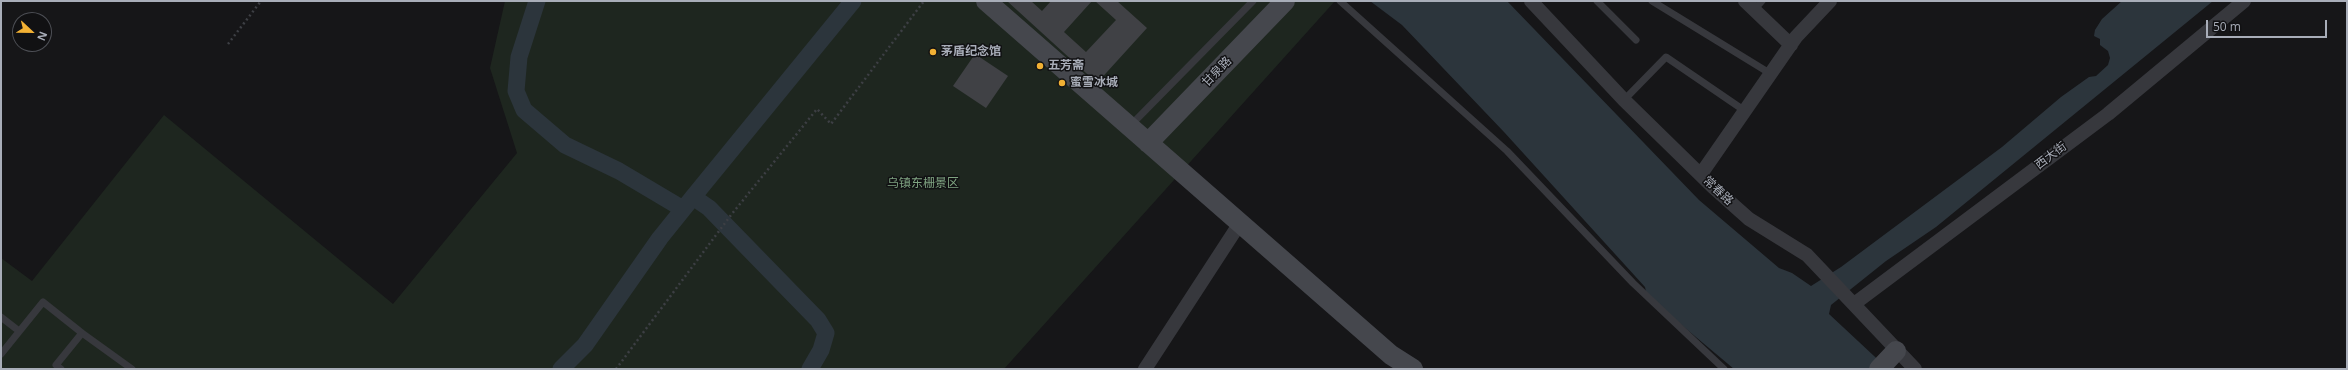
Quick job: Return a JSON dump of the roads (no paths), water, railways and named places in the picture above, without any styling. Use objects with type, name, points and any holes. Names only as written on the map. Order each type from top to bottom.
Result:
[{"type":"street","points":[[986,1],[1240,223],[1387,362],[1413,369]]},
{"type":"street","name":"甘泉路","points":[[1148,143],[1285,1]]},
{"type":"street","name":"常春路","points":[[1531,1],[1624,100],[1749,219],[1807,255],[1896,351],[1915,369]]},
{"type":"street","points":[[1701,174],[1791,45],[1830,1]]},
{"type":"street","name":"西大街","points":[[1851,301],[2108,114],[2244,1]]},
{"type":"street","points":[[1754,4],[1791,45]]},
{"type":"street","points":[[1145,369],[1240,223]]},
{"type":"street","points":[[1879,369],[1896,351]]},
{"type":"lane","points":[[1129,126],[1253,1]]},
{"type":"lane","points":[[1340,1],[1507,151],[1633,283],[1724,369]]},
{"type":"lane","points":[[1597,1],[1636,40]]},
{"type":"lane","points":[[1652,1],[1771,74]]},
{"type":"lane","points":[[1624,100],[1666,57],[1745,110]]},
{"type":"lane","points":[[1,354],[43,302],[82,333],[132,369]]},
{"type":"lane","points":[[1,316],[19,331]]},
{"type":"lane","points":[[61,369],[56,365],[82,333]]},
{"type":"waterway","points":[[537,1],[519,57],[516,91],[524,110],[565,145],[619,171],[683,209]]},
{"type":"waterway","points":[[561,369],[585,345],[660,238],[853,1]]},
{"type":"waterway","points":[[693,197],[709,208],[818,320],[826,333],[821,350],[810,369]]},
{"type":"place","name":"茅盾纪念馆","points":[[933,52]]},
{"type":"place","name":"五芳斋","points":[[1040,66]]},
{"type":"place","name":"蜜雪冰城","points":[[1062,83]]},
{"type":"park label","name":"乌镇东栅景区","points":[[923,184]]}]
